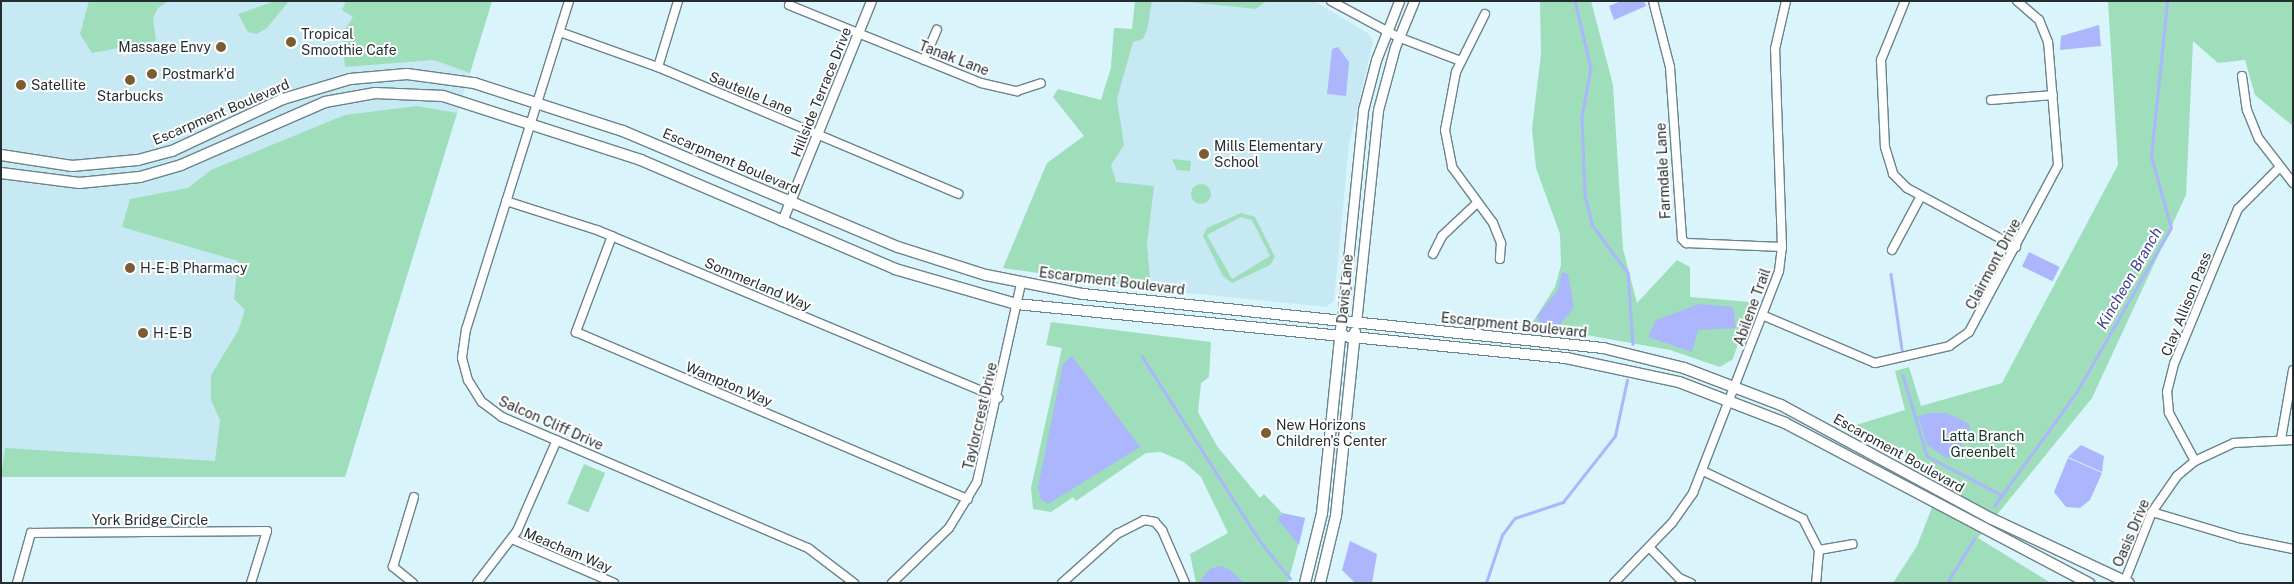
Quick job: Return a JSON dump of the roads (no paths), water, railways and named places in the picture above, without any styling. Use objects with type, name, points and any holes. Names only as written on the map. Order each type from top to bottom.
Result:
[{"type":"main road","name":"Escarpment Boulevard","points":[[1,155],[101,166],[172,151],[268,106],[350,78],[387,75],[474,82],[623,131],[791,200],[898,247],[1021,283],[1083,294],[1544,341],[1647,358],[1735,386],[1807,418],[2016,532],[2126,582]]},
{"type":"main road","name":"Escarpment Boulevard","points":[[1,173],[90,183],[102,182],[182,165],[275,122],[326,102],[400,92],[443,96],[641,160],[782,221],[932,282],[1016,304],[1542,355],[1620,367],[1730,400],[1791,427],[2089,583]]},
{"type":"main road","points":[[268,106],[275,122]]},
{"type":"main road","points":[[88,166],[90,183]]},
{"type":"main road","points":[[101,166],[102,182]]},
{"type":"main road","name":"Davis Lane","points":[[1305,583],[1322,513],[1342,321]]},
{"type":"main road","name":"Davis Lane","points":[[1320,583],[1336,516],[1356,323]]},
{"type":"main road","points":[[1542,355],[1544,341]]},
{"type":"street","name":"Salcon Cliff Drive","points":[[569,1],[466,329],[463,365],[473,390],[494,412],[808,548],[854,583]]},
{"type":"street","points":[[658,66],[678,1]]},
{"type":"street","name":"Hillside Terrace Drive","points":[[782,221],[860,34],[871,1]]},
{"type":"street","points":[[1331,1],[1398,37],[1461,61]]},
{"type":"street","name":"Davis Lane","points":[[1342,321],[1360,131],[1386,31],[1399,1]]},
{"type":"street","name":"Davis Lane","points":[[1356,323],[1376,122],[1398,37],[1414,1]]},
{"type":"street","name":"Farmdale Lane","points":[[1652,1],[1670,68],[1682,239],[1686,244],[1782,247]]},
{"type":"street","name":"Abilene Trail","points":[[1614,583],[1682,511],[1703,471],[1779,271],[1782,247],[1775,49],[1786,1]]},
{"type":"street","points":[[1905,1],[1882,53],[1884,140],[1893,174],[1921,196],[2016,247]]},
{"type":"street","name":"Clairmont Drive","points":[[1762,315],[1866,361],[1891,362],[1964,337],[2016,247],[2058,165],[2046,34],[2035,15],[2017,1]]},
{"type":"street","name":"Tanak Lane","points":[[788,5],[924,60],[1000,88],[1016,90],[1040,84]]},
{"type":"street","points":[[1485,14],[1461,61],[1450,98],[1446,142],[1452,168],[1499,235],[1500,259]]},
{"type":"street","points":[[924,60],[937,30]]},
{"type":"street","name":"Sautelle Lane","points":[[560,32],[658,66],[958,194]]},
{"type":"street","points":[[2242,76],[2251,120],[2278,169],[2293,183]]},
{"type":"street","points":[[1991,100],[2053,95]]},
{"type":"street","name":"Clay Allison Pass","points":[[2194,461],[2169,413],[2169,381],[2238,209],[2278,169]]},
{"type":"street","points":[[1892,250],[1921,196]]},
{"type":"street","name":"Sommerland Way","points":[[506,201],[612,236],[998,398]]},
{"type":"street","points":[[1434,254],[1446,231],[1477,203]]},
{"type":"street","name":"Wampton Way","points":[[612,236],[576,332],[968,499]]},
{"type":"street","name":"Taylorcrest Drive","points":[[892,583],[949,528],[968,499],[985,460],[1021,283]]},
{"type":"street","points":[[2281,439],[2293,370]]},
{"type":"street","name":"Oasis Drive","points":[[2126,582],[2152,512],[2162,493],[2194,461],[2234,443],[2281,439],[2293,440]]},
{"type":"street","points":[[477,583],[512,539],[556,440]]},
{"type":"street","points":[[1703,471],[1797,515],[1811,530],[1819,550],[1816,583]]},
{"type":"street","points":[[413,583],[393,567],[414,497]]},
{"type":"street","points":[[2152,512],[2239,538],[2293,549]]},
{"type":"street","points":[[1062,583],[1117,534],[1144,520],[1155,522],[1162,530],[1185,583]]},
{"type":"street","name":"York Bridge Circle","points":[[17,583],[31,533],[267,531],[251,583]]},
{"type":"street","name":"Meacham Way","points":[[512,539],[614,583]]},
{"type":"street","points":[[1819,550],[1852,544]]},
{"type":"street","points":[[1649,547],[1679,578],[1691,583]]},
{"type":"water","points":[[1621,1],[1644,1],[1646,6],[1614,20],[1609,6]]},
{"type":"water","points":[[2099,25],[2101,46],[2060,50],[2061,36]]},
{"type":"water","points":[[1338,47],[1349,62],[1346,96],[1327,94],[1332,49]]},
{"type":"water","points":[[2029,252],[2060,267],[2053,281],[2022,266]]},
{"type":"water","points":[[1562,272],[1568,274],[1574,307],[1560,325],[1540,324],[1537,316],[1558,290]]},
{"type":"water","points":[[1699,304],[1733,307],[1736,328],[1698,330],[1692,352],[1648,337],[1656,320]]},
{"type":"water","points":[[1072,356],[1140,447],[1048,504],[1041,499],[1038,487],[1063,364]]},
{"type":"water","points":[[1930,413],[1947,413],[1969,424],[1970,431],[1955,456],[1946,458],[1927,445],[1918,416]]},
{"type":"water","points":[[2081,445],[2104,456],[2102,472],[2068,457]]},
{"type":"water","points":[[2068,458],[2102,473],[2090,500],[2080,508],[2066,507],[2054,492]]},
{"type":"water","points":[[1282,513],[1305,518],[1299,545],[1278,520]]},
{"type":"water","points":[[1350,541],[1377,554],[1372,583],[1355,583],[1342,570]]},
{"type":"water","points":[[1220,566],[1229,569],[1244,583],[1198,583],[1210,569]]},
{"type":"waterway","points":[[1575,1],[1591,68],[1582,117],[1585,195],[1593,226],[1628,273],[1633,344]]},
{"type":"waterway","name":"Kincheon Branch","points":[[1994,506],[2076,393],[2171,228],[2151,157],[2167,1]]},
{"type":"waterway","points":[[1891,274],[1902,349]]},
{"type":"waterway","points":[[1142,356],[1260,541],[1290,578]]},
{"type":"waterway","points":[[1903,375],[1927,456],[2002,495]]},
{"type":"waterway","points":[[1486,583],[1502,535],[1515,518],[1563,502],[1615,436],[1627,380]]},
{"type":"waterway","name":"Kincheon Branch","points":[[1947,583],[1974,539]]},
{"type":"place","name":"Tropical Smoothie Cafe","points":[[291,42]]},
{"type":"place","name":"Massage Envy","points":[[221,47]]},
{"type":"place","name":"Postmark'd","points":[[152,74]]},
{"type":"place","name":"Starbucks","points":[[130,80]]},
{"type":"place","name":"Satellite","points":[[21,85]]},
{"type":"place","name":"Mills Elementary School","points":[[1204,154]]},
{"type":"place","name":"H-E-B Pharmacy","points":[[130,268]]},
{"type":"place","name":"H-E-B","points":[[143,333]]},
{"type":"place","name":"New Horizons Children's Center","points":[[1266,433]]},
{"type":"park label","name":"Latta Branch Greenbelt","points":[[1983,444]]}]
